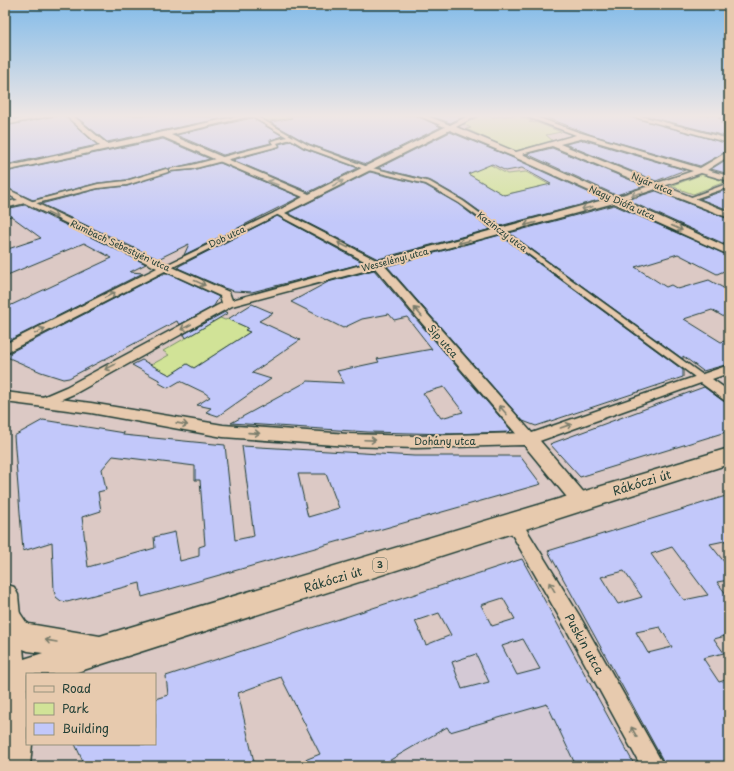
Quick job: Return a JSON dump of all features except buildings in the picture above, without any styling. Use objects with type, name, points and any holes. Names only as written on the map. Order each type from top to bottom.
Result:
[{"type":"main road","name":"Rákóczi út","points":[[30,673],[729,456]]},
{"type":"main road","points":[[6,607],[16,632],[28,637],[103,650]]},
{"type":"main road","points":[[6,607],[8,680],[17,739],[15,766]]},
{"type":"main road","name":"Rákóczi út","points":[[8,680],[26,674]]},
{"type":"street","points":[[5,168],[87,151]]},
{"type":"street","points":[[201,151],[309,197]]},
{"type":"street","points":[[5,205],[127,183],[169,170],[192,167],[250,151]]},
{"type":"street","name":"Kazinczy utca","points":[[323,151],[366,168],[428,183],[462,202],[501,232],[729,397]]},
{"type":"street","name":"Dob utca","points":[[5,349],[166,267],[401,151]]},
{"type":"street","name":"Nagy Diófa utca","points":[[508,151],[729,252]]},
{"type":"street","points":[[515,154],[526,151]]},
{"type":"street","name":"Nyár utca","points":[[570,151],[729,215]]},
{"type":"street","points":[[638,151],[729,179]]},
{"type":"street","name":"Wesselényi utca","points":[[70,397],[228,304],[501,232],[615,200],[658,187],[702,170],[729,153]]},
{"type":"street","points":[[689,199],[729,185]]},
{"type":"street","points":[[24,201],[70,188],[87,189]]},
{"type":"street","name":"Rumbach Sebestyén utca","points":[[5,190],[24,201],[225,294],[228,304]]},
{"type":"street","name":"Síp utca","points":[[278,213],[377,264],[582,502]]},
{"type":"street","name":"Dohány utca","points":[[5,397],[43,402],[70,397],[91,408],[219,430],[348,440],[424,442],[529,439],[729,368]]},
{"type":"street","name":"Puskin utca","points":[[514,524],[572,621],[653,766]]},
{"type":"shaded area","points":[[378,606],[420,672],[560,627],[635,766],[326,766],[264,644]]},
{"type":"green space","points":[[487,163],[507,174],[526,172],[565,193],[531,189],[504,195],[468,174]]},
{"type":"green space","points":[[703,174],[725,182],[693,194],[671,186]]},
{"type":"green space","points":[[220,318],[225,320],[228,319],[248,328],[245,330],[250,332],[194,368],[187,364],[170,375],[151,365],[169,355],[163,351]]}]
